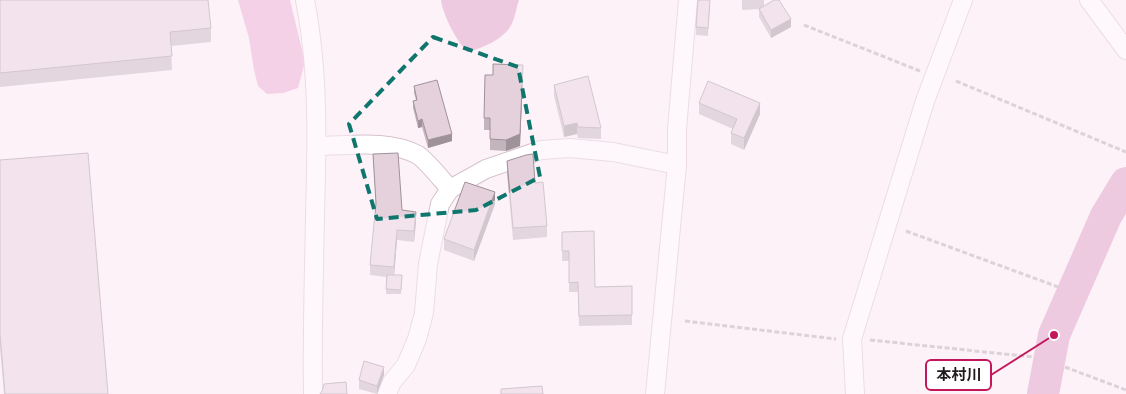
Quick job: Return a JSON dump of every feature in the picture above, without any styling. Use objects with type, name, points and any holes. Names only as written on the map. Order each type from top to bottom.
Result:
[{"type":"street","points":[[306,0],[316,73],[317,146],[312,394]]},
{"type":"street","points":[[655,394],[677,165],[677,129],[688,0]]},
{"type":"street","points":[[855,394],[852,339],[925,101],[963,0]]},
{"type":"street","points":[[1089,0],[1126,50]]},
{"type":"street","points":[[317,146],[360,144],[398,148],[419,156],[450,189]]},
{"type":"street","points":[[386,394],[392,382],[406,364],[417,339],[424,313],[428,264],[440,204],[450,189],[486,169],[541,150],[570,148],[613,152],[677,165]]},
{"type":"path","points":[[804,25],[925,73]]},
{"type":"path","points":[[956,81],[1126,152]]},
{"type":"path","points":[[906,231],[1061,288]]},
{"type":"path","points":[[685,321],[839,340]]},
{"type":"path","points":[[869,340],[1033,358]]},
{"type":"path","points":[[1065,366],[1126,390]]},
{"type":"highlighted area","points":[[433,37],[518,67],[540,177],[476,210],[377,219],[349,124]]},
{"type":"shaded area","points":[[238,0],[290,0],[305,62],[298,88],[283,93],[267,94],[258,86],[249,38]]},
{"type":"shaded area","points":[[441,0],[519,0],[513,21],[506,32],[491,43],[468,52],[459,42],[451,28]]},
{"type":"building","points":[[0,0],[208,0],[211,28],[170,32],[172,56],[0,73]]},
{"type":"building","points":[[698,0],[710,0],[708,28],[696,27]]},
{"type":"building","points":[[774,0],[779,0],[791,19],[771,30],[759,9]]},
{"type":"building","points":[[493,64],[523,65],[520,134],[506,140],[490,139],[490,118],[484,118],[485,75],[493,75]]},
{"type":"building","points":[[588,76],[601,128],[578,127],[577,123],[564,126],[554,85]]},
{"type":"building","points":[[437,80],[452,134],[428,140],[422,119],[418,121],[413,101],[417,100],[414,86]]},
{"type":"building","points":[[708,81],[760,103],[744,138],[731,133],[737,119],[699,103]]},
{"type":"building","points":[[88,153],[108,394],[5,394],[0,334],[0,160]]},
{"type":"building","points":[[398,153],[402,210],[416,212],[414,231],[397,230],[394,267],[370,265],[376,203],[373,154]]},
{"type":"building","points":[[533,154],[535,183],[543,182],[547,226],[513,228],[507,161]]},
{"type":"building","points":[[465,182],[495,192],[474,250],[444,239]]},
{"type":"building","points":[[594,231],[595,287],[632,286],[632,315],[579,316],[578,282],[569,283],[569,251],[562,251],[562,232]]},
{"type":"building","points":[[387,275],[402,275],[401,290],[386,289]]},
{"type":"building","points":[[364,361],[384,367],[377,386],[359,380]]},
{"type":"building","points":[[346,382],[347,394],[320,394],[324,384]]},
{"type":"building","points":[[542,386],[543,394],[501,394],[501,389]]},
{"type":"waterway","points":[[1043,394],[1054,335],[1106,216],[1126,183]]},
{"type":"place","name":"本村川","points":[[1054,335]]}]
